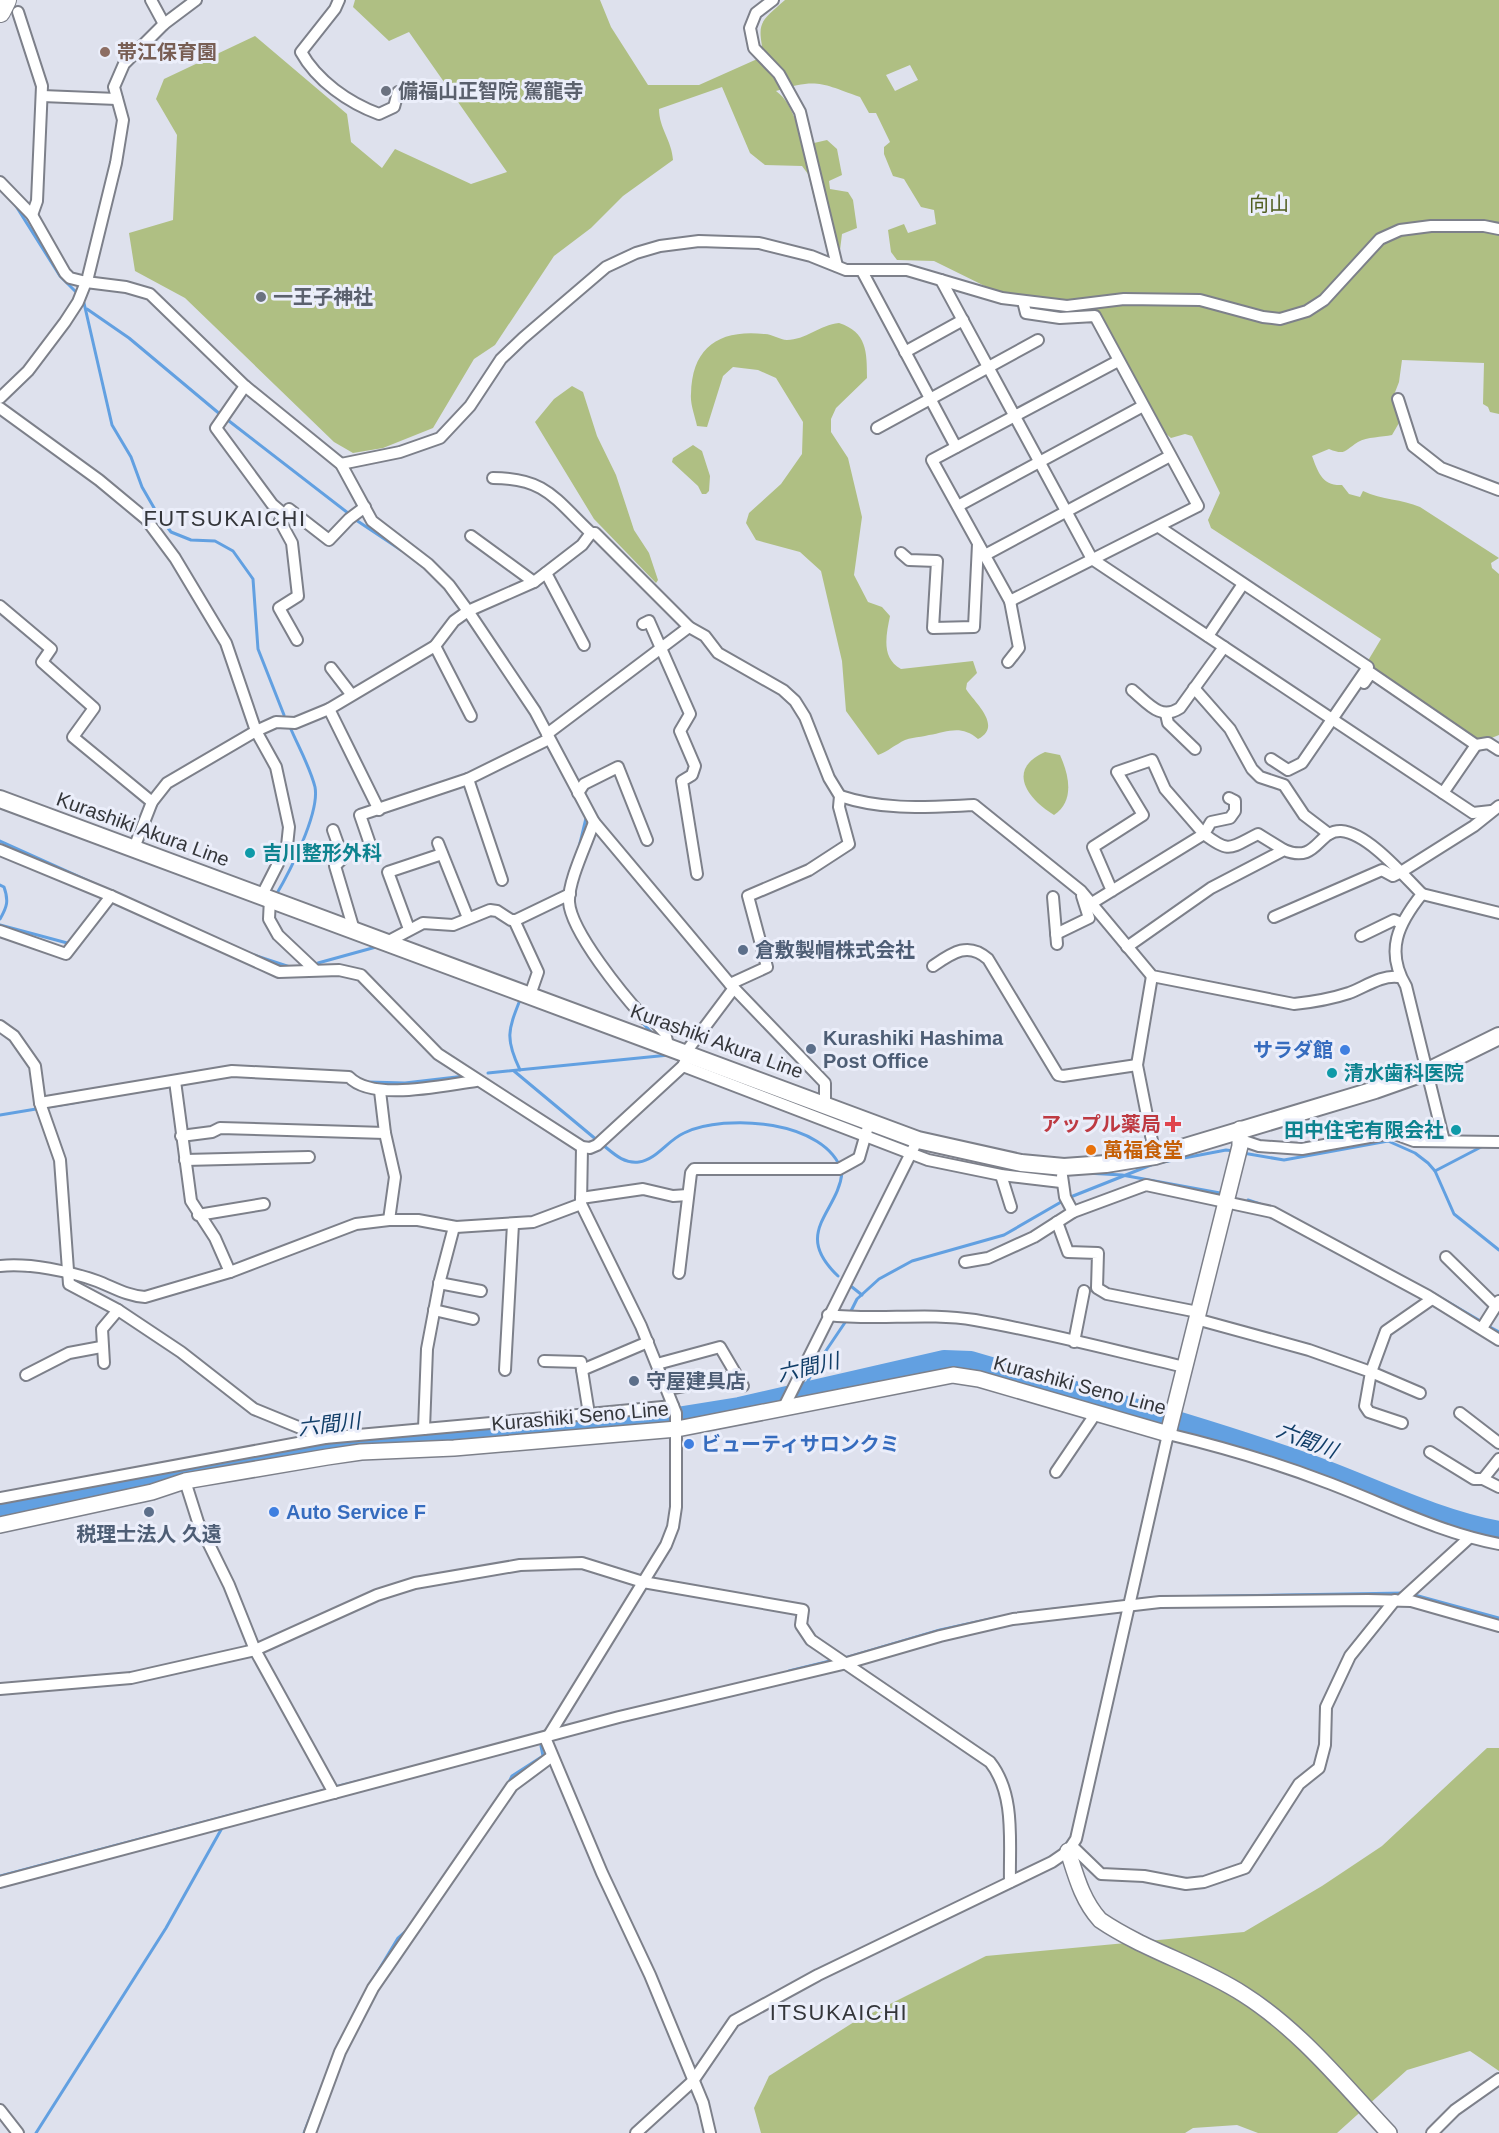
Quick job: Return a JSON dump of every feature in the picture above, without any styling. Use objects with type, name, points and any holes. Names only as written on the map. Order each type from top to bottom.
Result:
[{"type":"main road","name":"Kurashiki Akura Line","points":[[0,799],[668,1045],[686,1059],[825,1104],[868,1128],[915,1146],[1021,1163],[1063,1175],[1106,1164],[1239,1144],[1426,1072],[1499,1036]]},
{"type":"main road","name":"Kurashiki Seno Line","points":[[0,1525],[152,1492],[185,1481],[326,1447],[361,1452],[454,1448],[784,1406],[953,1375],[979,1379],[1096,1413],[1170,1426],[1239,1144]]},
{"type":"main road","points":[[1070,1848],[1080,1887],[1090,1909],[1100,1920],[1230,1987],[1276,2018],[1310,2049],[1389,2133]]},
{"type":"street","points":[[151,0],[164,24]]},
{"type":"street","points":[[0,398],[28,371],[65,322],[78,302],[86,282],[116,163],[123,120],[114,87],[124,64],[164,24],[196,0]]},
{"type":"street","points":[[339,0],[335,9],[301,52],[309,66],[341,95],[380,114],[394,107],[398,92]]},
{"type":"street","points":[[773,0],[756,13],[750,28],[754,48],[779,74],[800,112],[837,266]]},
{"type":"street","points":[[8,8],[42,86],[38,201],[32,215]]},
{"type":"street","points":[[42,96],[117,99]]},
{"type":"street","points":[[0,182],[32,215],[64,273],[70,278],[126,287],[150,294],[245,386],[341,464],[378,528],[428,564],[449,585],[468,611],[521,688],[594,822],[732,986],[825,1083],[825,1104]]},
{"type":"street","points":[[341,464],[400,452],[440,438],[470,406],[501,359],[523,338],[606,267],[636,253],[699,241],[759,243],[846,270],[907,270],[971,291],[1023,301],[1067,306],[1124,299],[1200,300],[1263,317],[1293,317],[1324,300],[1380,239],[1400,230],[1431,226],[1499,229]]},
{"type":"street","points":[[862,270],[956,447]]},
{"type":"street","points":[[941,280],[1012,415],[1092,559],[1473,813],[1495,808]]},
{"type":"street","points":[[1010,602],[1198,506],[1095,316],[1059,318],[1026,313],[1023,301]]},
{"type":"street","points":[[905,352],[963,320]]},
{"type":"street","points":[[877,428],[1038,340]]},
{"type":"street","points":[[1008,662],[1019,648],[1010,602],[932,460],[1012,415],[1118,361]]},
{"type":"street","points":[[245,386],[216,428],[272,504],[285,515]]},
{"type":"street","points":[[1398,399],[1413,446],[1441,468],[1499,490]]},
{"type":"street","points":[[958,506],[1143,406]]},
{"type":"street","points":[[0,408],[99,480],[146,519],[175,558],[226,642],[256,731],[276,766],[289,827],[287,846],[266,897],[269,919],[278,935],[314,969]]},
{"type":"street","points":[[985,555],[1170,456]]},
{"type":"street","points":[[0,850],[111,896],[279,972],[297,973],[314,969],[352,971],[361,975],[438,1054],[476,1081],[582,1147],[590,1148],[599,1143],[686,1059],[732,986],[767,967],[748,896],[809,870],[849,844],[839,807],[840,796],[829,778],[805,717],[795,701],[783,690],[718,653],[705,636],[689,627],[595,532],[591,533],[540,486],[519,478],[494,478]]},
{"type":"street","points":[[297,640],[279,608],[298,596],[292,543],[280,521],[289,508],[328,540],[365,507]]},
{"type":"street","points":[[1159,527],[1368,667],[1335,721]]},
{"type":"street","points":[[134,848],[152,802],[167,783],[256,731],[276,722],[295,723],[329,709],[435,646],[454,621],[468,611],[534,582],[582,545],[591,533]]},
{"type":"street","points":[[471,536],[534,582]]},
{"type":"street","points":[[902,553],[909,560],[937,561],[933,628],[974,627],[978,543]]},
{"type":"street","points":[[546,573],[584,645]]},
{"type":"street","points":[[1208,636],[1243,584]]},
{"type":"street","points":[[0,606],[51,649],[42,662],[94,708],[73,736],[152,802]]},
{"type":"street","points":[[643,624],[649,621],[690,714],[680,731],[695,766],[692,775],[682,781],[697,874]]},
{"type":"street","points":[[371,847],[360,815],[468,778],[548,737],[689,627]]},
{"type":"street","points":[[435,646],[471,716]]},
{"type":"street","points":[[1132,690],[1159,712],[1166,714],[1180,708],[1224,647]]},
{"type":"street","points":[[331,669],[351,694]]},
{"type":"street","points":[[1271,759],[1288,770],[1302,764],[1371,673],[1476,745],[1488,744],[1499,750]]},
{"type":"street","points":[[1194,688],[1230,729],[1252,769],[1260,777],[1284,785],[1304,815],[1329,834]]},
{"type":"street","points":[[329,709],[379,810]]},
{"type":"street","points":[[1166,714],[1168,723],[1195,749]]},
{"type":"street","points":[[1443,793],[1476,745]]},
{"type":"street","points":[[1112,891],[1093,847],[1143,814],[1117,772],[1152,760],[1165,789],[1204,834],[1221,848],[1228,848],[1258,834],[1294,855],[1305,854],[1313,850],[1329,834],[1340,831],[1353,834],[1401,872],[1422,894],[1499,913]]},
{"type":"street","points":[[578,793],[584,784],[618,766],[648,840]]},
{"type":"street","points":[[468,778],[502,880]]},
{"type":"street","points":[[840,796],[867,805],[900,808],[975,806],[1081,891],[1152,976],[1294,1004],[1316,1002],[1350,993],[1390,976],[1398,976]]},
{"type":"street","points":[[1092,903],[1204,834],[1211,822],[1230,818],[1235,811],[1235,801],[1229,798]]},
{"type":"street","points":[[1274,917],[1382,870],[1393,876],[1474,826],[1495,808]]},
{"type":"street","points":[[594,822],[570,894],[570,909],[616,987],[645,1018],[651,1018],[665,1033],[668,1045]]},
{"type":"street","points":[[333,830],[343,858],[336,866],[354,930]]},
{"type":"street","points":[[408,929],[388,872],[440,848],[468,918]]},
{"type":"street","points":[[1127,947],[1211,888],[1284,850]]},
{"type":"street","points":[[1053,897],[1057,939],[1089,918],[1081,891]]},
{"type":"street","points":[[513,920],[570,894]]},
{"type":"street","points":[[1422,894],[1401,923],[1396,942],[1398,976],[1406,986],[1444,1141]]},
{"type":"street","points":[[0,931],[66,954],[111,896]]},
{"type":"street","points":[[387,942],[423,923],[453,926],[490,910],[497,911],[513,920],[538,972],[530,995]]},
{"type":"street","points":[[1361,936],[1394,920],[1401,923]]},
{"type":"street","points":[[933,966],[960,950],[967,948],[979,951],[988,959],[1058,1075],[1137,1065]]},
{"type":"street","points":[[1152,976],[1137,1065],[1155,1156]]},
{"type":"street","points":[[0,1026],[14,1036],[35,1066],[42,1106],[60,1160],[66,1273],[69,1284],[118,1310],[181,1352],[254,1409],[326,1447]]},
{"type":"street","points":[[679,1273],[691,1173],[694,1169],[841,1168],[859,1158],[868,1128],[686,1059]]},
{"type":"street","points":[[42,1106],[232,1071],[349,1077],[357,1085],[381,1091],[476,1081]]},
{"type":"street","points":[[175,1081],[191,1201],[214,1238],[230,1272]]},
{"type":"street","points":[[381,1091],[385,1133],[395,1177],[389,1220]]},
{"type":"street","points":[[181,1136],[212,1132],[220,1128],[385,1133]]},
{"type":"street","points":[[1239,1144],[1302,1149],[1392,1133],[1414,1141],[1499,1142]]},
{"type":"street","points":[[784,1406],[915,1146],[928,1160],[1001,1175],[1063,1175],[1065,1197],[1072,1210]]},
{"type":"street","points":[[582,1147],[581,1201],[648,1342],[668,1389],[676,1418],[673,1527],[666,1545],[546,1740],[551,1757],[602,1873],[650,1975],[703,2103],[711,2133]]},
{"type":"street","points":[[184,1160],[309,1157]]},
{"type":"street","points":[[1001,1175],[1011,1207]]},
{"type":"street","points":[[965,1262],[987,1258],[1034,1237],[1072,1210],[1141,1185],[1272,1212],[1484,1325],[1499,1340]]},
{"type":"street","points":[[0,1266],[66,1273],[96,1281],[132,1296],[145,1298],[230,1272],[356,1224],[389,1220],[418,1220],[454,1227],[513,1224],[533,1222],[581,1201],[643,1190],[672,1196],[688,1195]]},
{"type":"street","points":[[198,1215],[264,1204]]},
{"type":"street","points":[[1057,1222],[1068,1252],[1098,1253],[1097,1288],[1107,1294],[1197,1316],[1310,1350],[1420,1393]]},
{"type":"street","points":[[505,1370],[513,1224]]},
{"type":"street","points":[[424,1429],[427,1349],[439,1283],[454,1227]]},
{"type":"street","points":[[1446,1257],[1497,1303],[1484,1325]]},
{"type":"street","points":[[439,1283],[481,1291]]},
{"type":"street","points":[[1074,1342],[1084,1291]]},
{"type":"street","points":[[1402,1423],[1369,1412],[1365,1406],[1371,1372],[1386,1331],[1432,1299]]},
{"type":"street","points":[[104,1363],[101,1347],[102,1329],[118,1310]]},
{"type":"street","points":[[434,1310],[473,1319]]},
{"type":"street","points":[[828,1315],[847,1317],[915,1315],[974,1320],[1185,1367]]},
{"type":"street","points":[[582,1370],[648,1342]]},
{"type":"street","points":[[26,1375],[69,1353],[101,1347]]},
{"type":"street","points":[[657,1364],[720,1347],[740,1381],[668,1389]]},
{"type":"street","points":[[544,1361],[581,1362],[589,1414]]},
{"type":"street","points":[[1056,1472],[1096,1413]]},
{"type":"street","points":[[1460,1413],[1499,1443]]},
{"type":"street","points":[[0,1498],[326,1447],[424,1429],[589,1414],[676,1418]]},
{"type":"street","points":[[636,2133],[646,2128],[693,2081],[734,2021],[818,1975],[1010,1882],[1070,1848],[1076,1839],[1170,1426],[1327,1482],[1444,1532],[1499,1544]]},
{"type":"street","points":[[1430,1452],[1474,1479],[1483,1479],[1499,1487]]},
{"type":"street","points":[[1483,1479],[1499,1459]]},
{"type":"street","points":[[185,1481],[198,1522],[229,1585],[255,1650],[333,1789]]},
{"type":"street","points":[[1070,1848],[1101,1874],[1144,1876],[1186,1884],[1204,1882],[1245,1868],[1299,1784],[1319,1768],[1325,1745],[1326,1707],[1350,1656],[1398,1600],[1415,1588],[1469,1538]]},
{"type":"street","points":[[0,1689],[131,1678],[255,1650],[343,1613],[377,1595],[415,1583],[520,1565],[582,1563],[643,1582],[803,1610],[801,1625],[806,1635],[990,1762],[999,1773],[1007,1797],[1010,1882]]},
{"type":"street","points":[[0,1882],[333,1789],[551,1732],[847,1663],[940,1636],[1013,1619],[1160,1602],[1398,1600],[1499,1626]]},
{"type":"street","points":[[309,2133],[340,2052],[373,1988],[512,1786],[551,1757]]},
{"type":"street","points":[[1432,2133],[1455,2110],[1499,2079]]},
{"type":"street","points":[[0,2110],[18,2133]]},
{"type":"green space","name":"向山","points":[[355,0],[600,0],[611,27],[648,85],[699,85],[764,56],[762,24],[785,0],[1499,0],[1499,414],[1490,412],[1483,404],[1484,363],[1402,360],[1399,382],[1392,400],[1399,423],[1392,435],[1362,440],[1342,452],[1329,449],[1312,456],[1322,477],[1335,485],[1342,485],[1349,494],[1360,497],[1363,491],[1420,507],[1499,558],[1491,563],[1492,568],[1499,574],[1499,735],[1489,739],[1476,739],[1366,664],[1381,639],[1211,528],[1208,520],[1220,493],[1192,436],[1185,434],[1171,438],[1159,428],[1090,302],[1066,303],[1005,296],[934,261],[897,260],[891,252],[888,230],[904,224],[908,233],[936,224],[934,210],[921,207],[904,179],[893,176],[884,154],[884,147],[890,142],[876,113],[869,113],[860,97],[827,86],[810,83],[776,91],[787,103],[806,136],[814,143],[827,140],[837,149],[842,175],[829,181],[830,189],[848,192],[853,200],[857,228],[842,234],[840,250],[836,254],[827,252],[808,174],[802,166],[765,165],[750,153],[722,87],[659,109],[673,160],[623,196],[591,228],[554,256],[495,345],[474,359],[433,428],[383,448],[353,453],[334,442],[185,298],[135,271],[129,233],[173,220],[177,135],[156,99],[164,79],[255,36],[347,114],[351,142],[382,168],[395,149],[471,184],[507,172],[409,32],[389,41],[353,7]],"holes":[[[910,65],[918,80],[895,91],[886,75]]]},
{"type":"green space","points":[[839,323],[855,332],[860,338],[864,344],[867,360],[867,378],[836,408],[831,419],[831,432],[848,458],[862,517],[854,575],[868,602],[882,607],[890,616],[886,639],[888,653],[890,659],[901,669],[973,661],[977,673],[967,683],[966,689],[988,721],[985,734],[978,739],[960,730],[948,731],[905,740],[878,755],[846,711],[842,661],[821,571],[800,552],[756,540],[746,523],[749,513],[781,484],[802,454],[803,422],[776,378],[758,370],[733,367],[723,376],[707,427],[697,426],[691,402],[693,378],[697,364],[711,344],[722,338],[749,333],[768,334],[784,340],[794,339],[825,326]]},
{"type":"green space","points":[[572,386],[583,392],[597,436],[616,475],[634,530],[649,553],[658,580],[656,583],[594,519],[535,422],[554,399]]},
{"type":"green space","points":[[693,445],[702,451],[710,476],[709,491],[706,494],[702,494],[698,486],[672,462],[673,458]]},
{"type":"green space","points":[[1045,752],[1060,755],[1068,779],[1068,795],[1065,803],[1054,815],[1036,801],[1025,784],[1026,767],[1033,759]]},
{"type":"green space","points":[[1487,1748],[1499,1748],[1499,2071],[1470,2051],[1407,2070],[1337,2133],[1258,2133],[1237,2125],[1193,2128],[1185,2133],[761,2133],[754,2108],[769,2076],[854,2022],[986,1956],[1244,1932],[1322,1886],[1382,1846]]},
{"type":"waterway","points":[[16,206],[60,276],[76,292]]},
{"type":"waterway","points":[[84,303],[112,425],[131,457],[142,487],[157,513],[171,532],[191,540],[215,541],[233,551],[253,579],[258,649],[284,715]]},
{"type":"waterway","points":[[87,309],[129,338],[221,415]]},
{"type":"waterway","points":[[229,421],[348,513]]},
{"type":"waterway","points":[[356,520],[401,550]]},
{"type":"waterway","points":[[276,895],[302,842],[313,812],[315,798],[313,779],[290,727]]},
{"type":"waterway","points":[[547,744],[565,778]]},
{"type":"waterway","points":[[580,843],[586,818]]},
{"type":"waterway","points":[[0,841],[251,954],[290,967]]},
{"type":"waterway","points":[[0,885],[4,887],[7,900],[0,919]]},
{"type":"waterway","points":[[0,925],[71,944]]},
{"type":"waterway","points":[[318,963],[376,947]]},
{"type":"waterway","points":[[520,1000],[511,1027],[510,1042],[520,1070]]},
{"type":"waterway","points":[[640,1020],[651,1032]]},
{"type":"waterway","points":[[488,1073],[669,1055]]},
{"type":"waterway","points":[[514,1071],[598,1141]]},
{"type":"waterway","points":[[368,1082],[405,1083],[465,1076]]},
{"type":"waterway","points":[[0,1115],[78,1102]]},
{"type":"waterway","points":[[603,1145],[624,1160],[639,1162],[651,1158],[684,1133],[724,1123],[773,1126],[817,1141],[833,1155],[842,1172],[834,1199],[821,1223],[818,1234],[818,1247],[825,1261],[838,1276]]},
{"type":"waterway","points":[[1243,1153],[1284,1160],[1388,1141],[1415,1153],[1428,1163],[1435,1171],[1454,1214],[1499,1250]]},
{"type":"waterway","points":[[1435,1171],[1483,1146]]},
{"type":"waterway","points":[[1163,1162],[1226,1150],[1234,1151]]},
{"type":"waterway","points":[[849,1315],[857,1299],[879,1279],[912,1261],[1004,1235],[1068,1198],[1151,1165]]},
{"type":"waterway","points":[[1086,1173],[1122,1175],[1220,1193]]},
{"type":"waterway","points":[[1248,1200],[1260,1204]]},
{"type":"waterway","points":[[852,1287],[862,1295]]},
{"type":"waterway","points":[[1436,1295],[1482,1322]]},
{"type":"waterway","points":[[803,1391],[815,1367],[846,1321]]},
{"type":"waterway","points":[[1488,1326],[1499,1332]]},
{"type":"waterway","name":"六間川","points":[[0,1511],[131,1482],[330,1446],[494,1436],[658,1420],[739,1407],[944,1360],[971,1361],[1181,1422],[1306,1463],[1449,1518],[1499,1531]]},
{"type":"waterway","points":[[1046,1610],[1164,1597],[1405,1593]]},
{"type":"waterway","points":[[1411,1594],[1499,1618]]},
{"type":"waterway","points":[[845,1658],[940,1630],[995,1618]]},
{"type":"waterway","points":[[789,1671],[830,1661]]},
{"type":"waterway","points":[[507,1786],[512,1776],[543,1756],[541,1746]]},
{"type":"waterway","points":[[335,1787],[375,1777]]},
{"type":"waterway","points":[[0,1876],[329,1789]]},
{"type":"waterway","points":[[36,2133],[166,1928],[222,1828]]},
{"type":"waterway","points":[[374,1978],[398,1938],[407,1930]]},
{"type":"waterway","points":[[304,2133],[323,2084]]},
{"type":"place","name":"帯江保育園","points":[[105,52]]},
{"type":"place","name":"備福山正智院 駕龍寺","points":[[386,91]]},
{"type":"place","name":"一王子神社","points":[[261,297]]},
{"type":"place","name":"吉川整形外科","points":[[250,853]]},
{"type":"place","name":"倉敷製帽株式会社","points":[[743,950]]},
{"type":"place","name":"Kurashiki Hashima Post Office","points":[[811,1049]]},
{"type":"place","name":"サラダ館","points":[[1345,1050]]},
{"type":"place","name":"清水歯科医院","points":[[1332,1073]]},
{"type":"place","name":"アップル薬局","points":[[1173,1124]]},
{"type":"place","name":"田中住宅有限会社","points":[[1456,1130]]},
{"type":"place","name":"萬福食堂","points":[[1091,1150]]},
{"type":"place","name":"守屋建具店","points":[[634,1381]]},
{"type":"place","name":"ビューティサロンクミ","points":[[689,1444]]},
{"type":"place","name":"税理士法人 久遠","points":[[149,1512]]},
{"type":"place","name":"Auto Service F","points":[[274,1512]]},
{"type":"district","name":"FUTSUKAICHI","points":[[225,518]]},
{"type":"district","name":"ITSUKAICHI","points":[[839,2012]]}]
